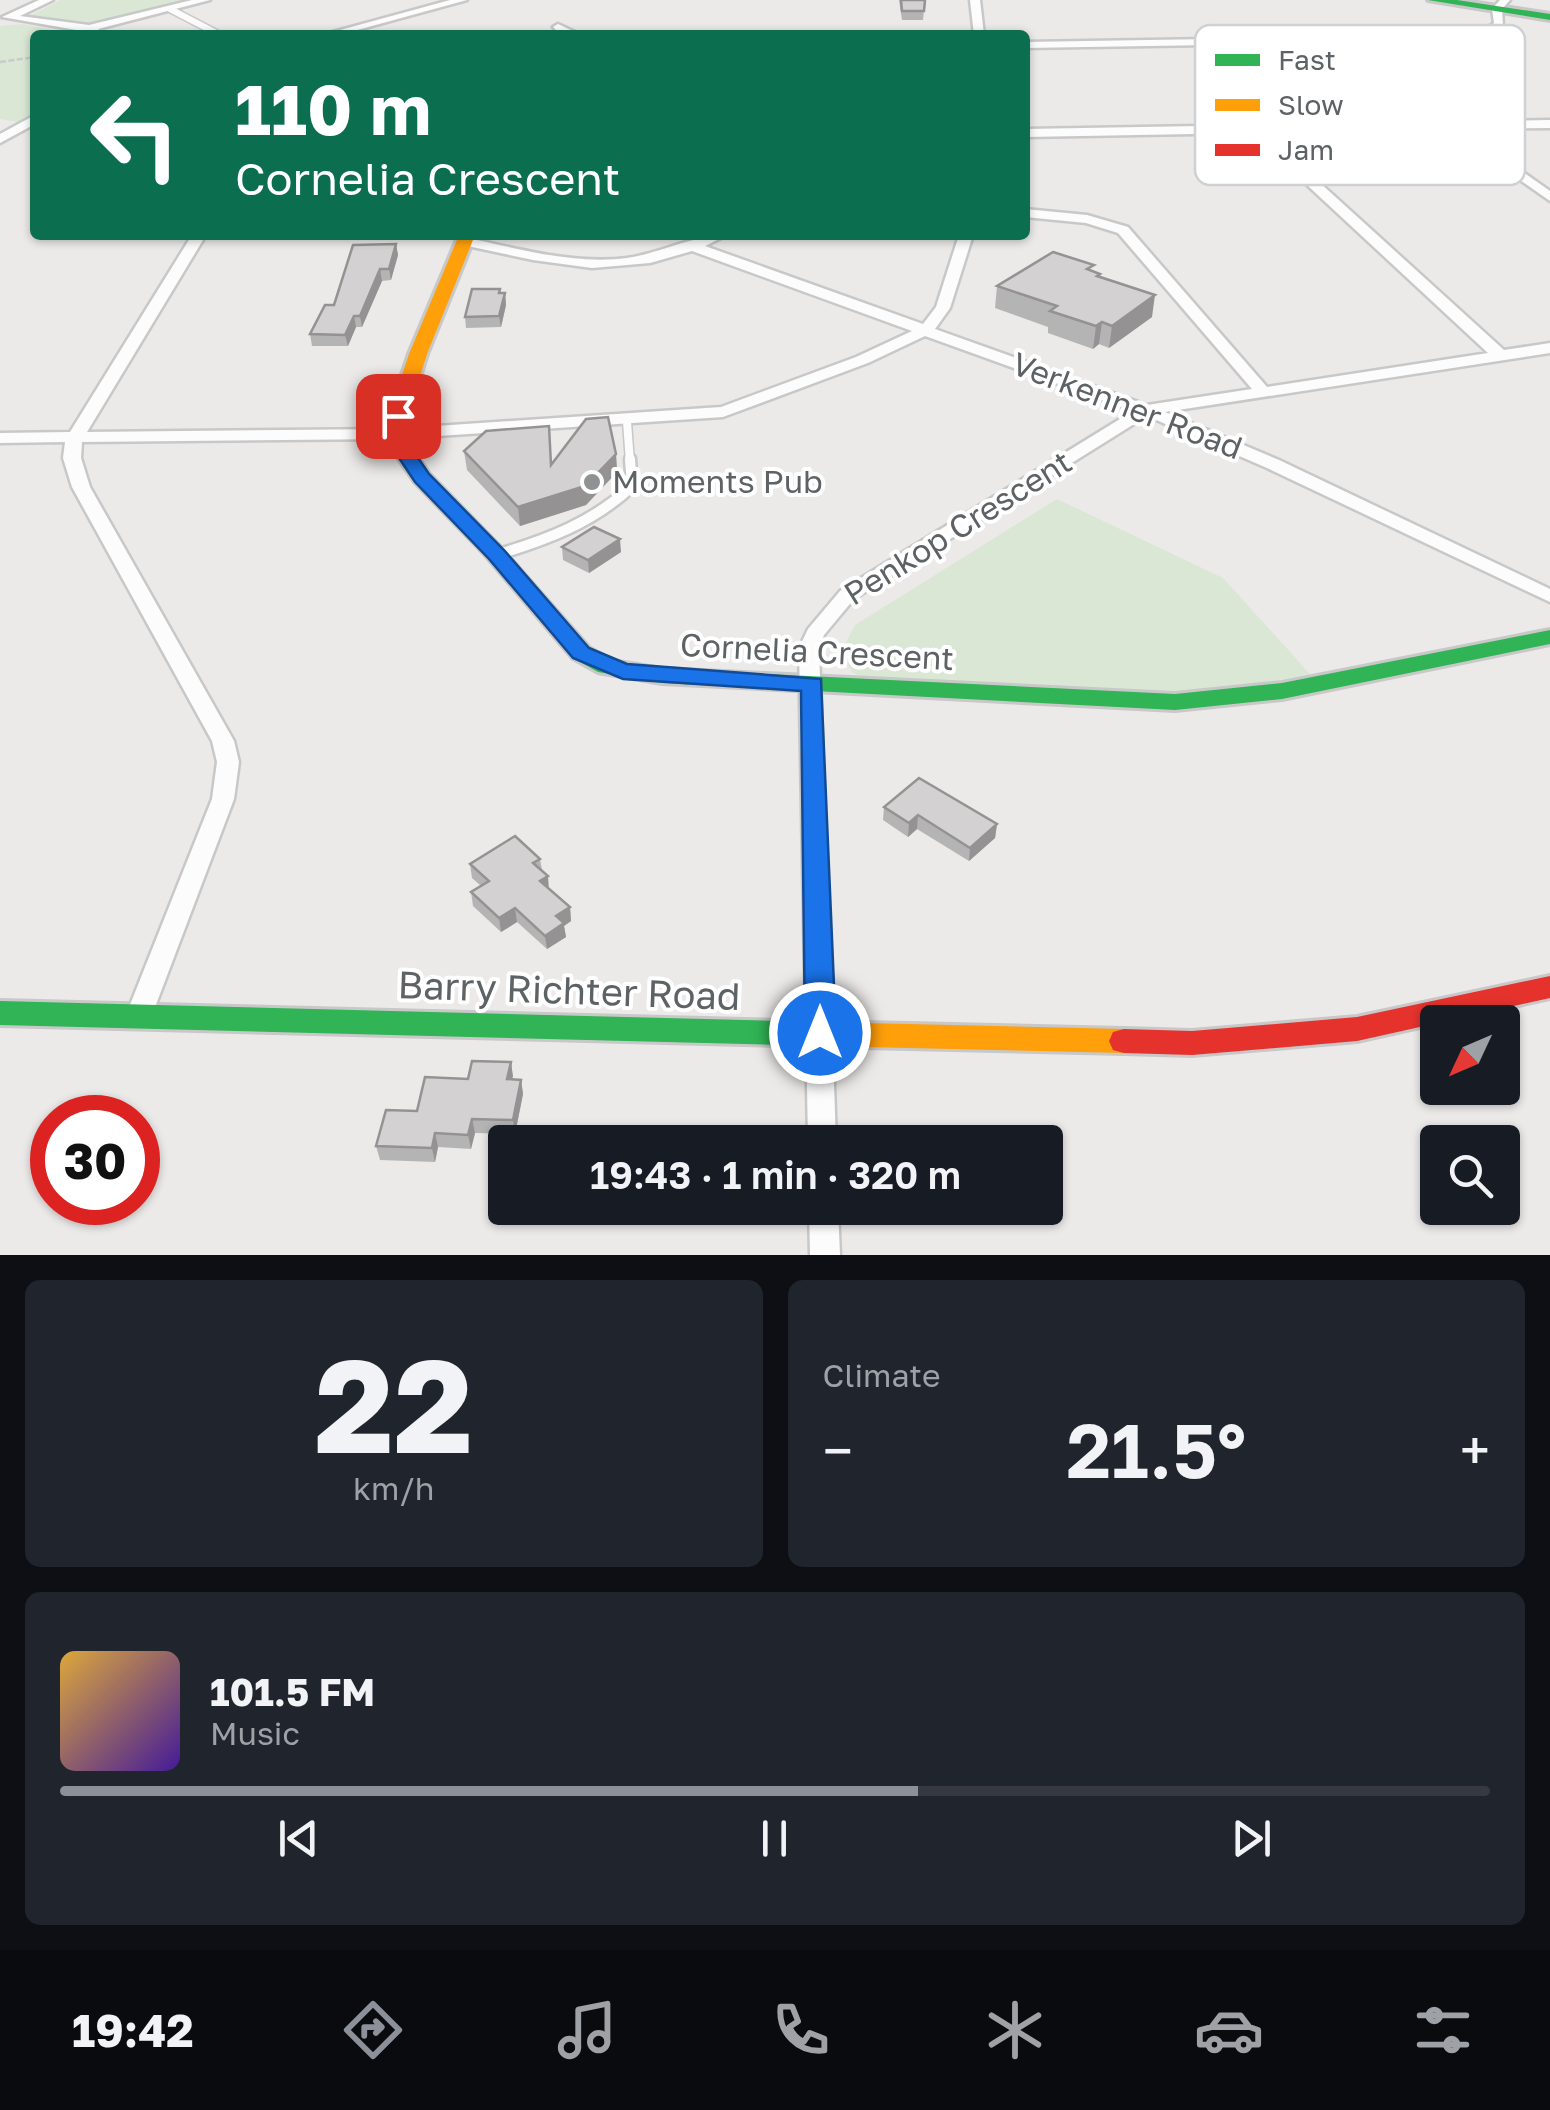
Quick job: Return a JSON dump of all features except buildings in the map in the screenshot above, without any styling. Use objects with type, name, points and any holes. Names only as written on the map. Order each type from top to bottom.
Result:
[{"type":"street","points":[[4,18],[48,0]]},
{"type":"street","points":[[4,18],[89,28],[205,0]]},
{"type":"street","points":[[345,30],[462,0]]},
{"type":"street","points":[[975,0],[978,30]]},
{"type":"street","points":[[1434,0],[1501,4],[1550,17]]},
{"type":"street","points":[[558,27],[564,30]]},
{"type":"street","points":[[89,28],[93,30]]},
{"type":"street","points":[[1030,45],[1195,42]]},
{"type":"street","points":[[0,139],[30,122]]},
{"type":"street","points":[[1525,124],[1550,124]]},
{"type":"street","points":[[1030,133],[1195,130]]},
{"type":"street","points":[[1525,179],[1550,197]]},
{"type":"street","points":[[1315,185],[1500,355]]},
{"type":"street","points":[[1030,213],[1087,219],[1124,230],[1263,392]]},
{"type":"street","points":[[139,1015],[223,799],[228,762],[224,741],[82,488],[72,458],[74,439],[196,240]]},
{"type":"street","points":[[392,434],[418,354],[464,240]]},
{"type":"street","points":[[475,240],[603,266],[630,264],[707,240]]},
{"type":"street","points":[[0,438],[392,434],[627,422],[736,408],[862,360],[927,329],[943,308],[964,240]]},
{"type":"street","name":"Verkenner Road","points":[[692,246],[1146,410],[1274,464],[1550,596]]},
{"type":"street","name":"Penkop Crescent","points":[[822,1125],[810,648],[815,633],[847,595],[1146,410],[1550,348]]},
{"type":"street","name":"Cornelia Crescent","points":[[392,434],[422,478],[496,554],[570,642],[606,667],[662,676],[1142,702],[1211,700],[1550,637]]},
{"type":"street","name":"Barry Richter Road","points":[[0,1013],[1025,1041],[1254,1040],[1358,1029],[1550,987]]},
{"type":"street","points":[[824,1225],[825,1255]]},
{"type":"lane","points":[[170,8],[211,30]]},
{"type":"lane","points":[[496,554],[578,526],[619,500],[632,486],[627,422]]},
{"type":"path","points":[[0,62],[30,57]]},
{"type":"green space","points":[[60,0],[196,0],[92,24],[51,22],[32,15]]},
{"type":"green space","points":[[23,24],[52,30],[30,30],[30,116],[18,122],[0,119],[0,26]]},
{"type":"green space","points":[[1057,499],[1223,578],[1310,674],[1188,698],[875,684],[852,672],[840,654],[855,625]]},
{"type":"traffic: fast","points":[[1434,0],[1550,17]]},
{"type":"traffic: fast","points":[[491,549],[581,653],[606,667],[662,676],[1175,702],[1282,691],[1550,637]]},
{"type":"traffic: fast","points":[[0,1013],[820,1034]]},
{"type":"traffic: slow","points":[[465,240],[418,354],[392,434],[422,478],[491,549]]},
{"type":"traffic: slow","points":[[820,1034],[1124,1041]]},
{"type":"traffic: jam","points":[[1124,1041],[1192,1043],[1357,1029],[1550,987]]},
{"type":"place","name":"Moments Pub","points":[[592,482]]},
{"type":"route","points":[[398,416],[392,434],[422,478],[496,554],[581,653],[623,672],[812,684],[820,1033]]}]
